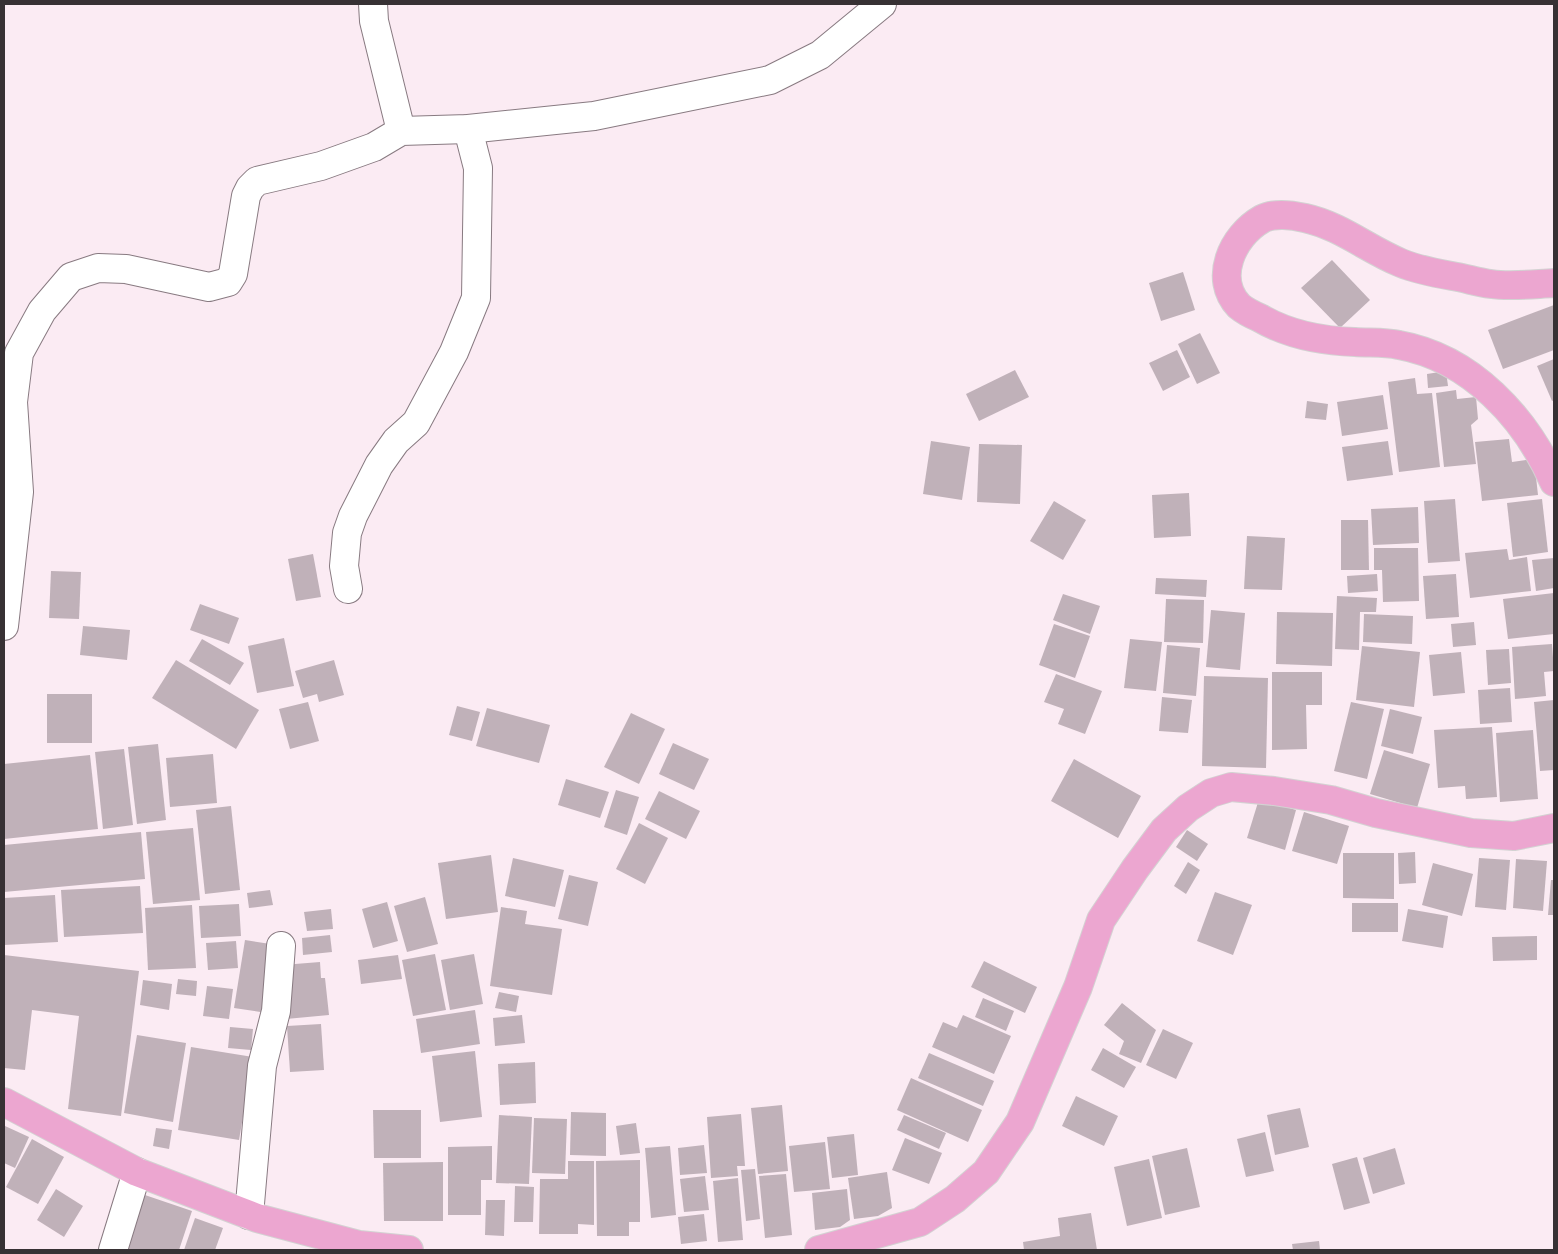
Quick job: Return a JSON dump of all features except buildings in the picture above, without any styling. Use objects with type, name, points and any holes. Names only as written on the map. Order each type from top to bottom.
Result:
[{"type":"main road","points":[[1554,283],[1492,285],[1430,272],[1402,263],[1324,222],[1282,215],[1262,218],[1243,235],[1236,244],[1226,270],[1228,290],[1240,307],[1277,328],[1301,336],[1330,340],[1399,344],[1434,354],[1475,380],[1498,398],[1512,413],[1531,438],[1554,482]]},
{"type":"main road","points":[[819,1250],[920,1222],[955,1199],[986,1172],[1020,1122],[1078,987],[1101,920],[1164,830],[1188,808],[1210,793],[1231,787],[1274,791],[1331,800],[1376,813],[1471,834],[1514,836],[1553,829]]},
{"type":"main road","points":[[4,1102],[137,1172],[248,1215],[360,1246],[408,1250]]},
{"type":"street","points":[[372,4],[374,22],[401,131]]},
{"type":"street","points":[[4,626],[19,492],[13,402],[19,353],[42,311],[56,292],[71,278],[98,268],[126,269],[209,287],[228,282],[233,274],[246,196],[250,188],[257,181],[321,166],[374,147],[401,131],[468,129],[594,116],[770,80],[820,55],[882,4]]},
{"type":"street","points":[[348,589],[344,566],[346,542],[353,516],[379,465],[396,441],[416,422],[454,352],[476,298],[478,168],[468,129]]},
{"type":"street","points":[[248,1215],[262,1066],[276,1010],[282,946]]},
{"type":"street","points":[[113,1250],[137,1172]]}]
